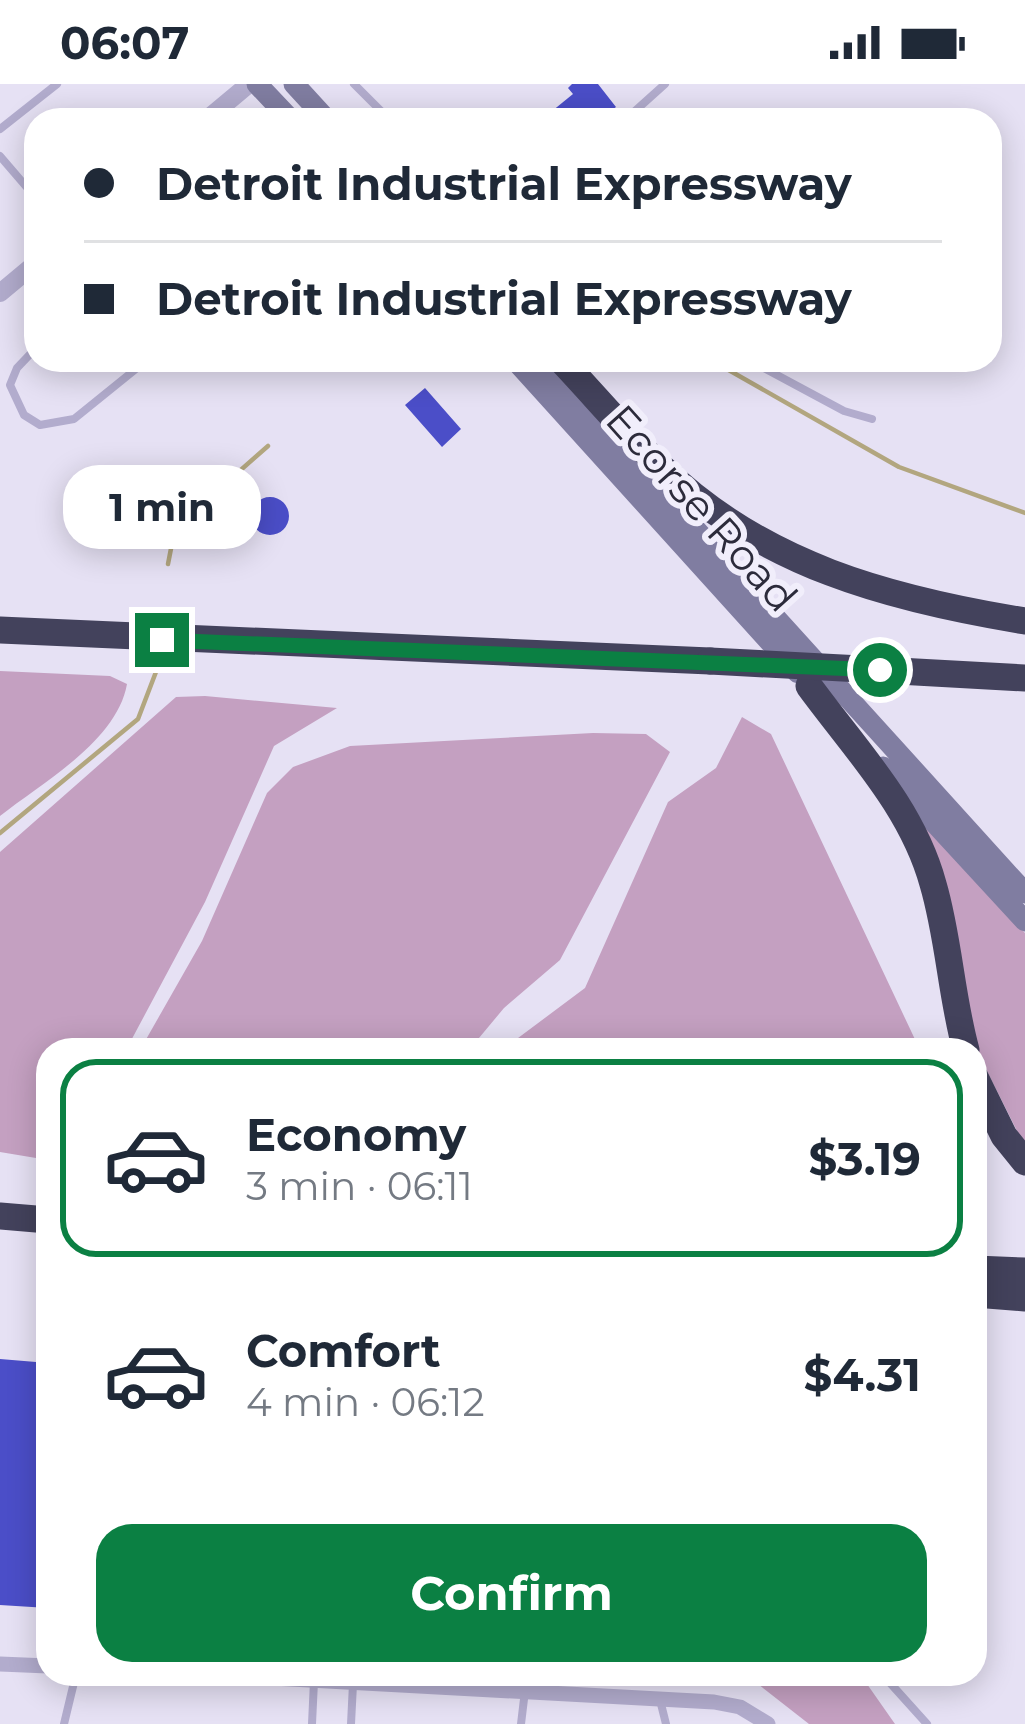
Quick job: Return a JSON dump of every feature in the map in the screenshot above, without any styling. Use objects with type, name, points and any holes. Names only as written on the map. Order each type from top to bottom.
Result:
[{"type":"highway","points":[[572,372],[662,468],[766,544],[830,576],[889,595],[1025,621]]},
{"type":"highway","points":[[0,630],[1025,678]]},
{"type":"highway","points":[[972,678],[1025,700]]},
{"type":"highway","points":[[809,686],[902,811],[920,845],[933,883],[964,1038]]},
{"type":"highway","points":[[987,1102],[1004,1136],[1025,1162]]},
{"type":"highway","points":[[0,1216],[36,1219]]},
{"type":"highway","points":[[987,1269],[1025,1271]]},
{"type":"highway","points":[[987,1295],[1025,1298]]},
{"type":"main road","points":[[253,84],[278,108]]},
{"type":"main road","points":[[294,84],[316,108]]},
{"type":"main road","name":"Ecorse Road","points":[[526,372],[1025,921]]},
{"type":"main road","name":"Ecorse Road","points":[[553,372],[1025,893]]},
{"type":"street","points":[[222,108],[253,84]]},
{"type":"street","points":[[0,292],[24,273]]},
{"type":"street","points":[[0,1664],[36,1666]]},
{"type":"street","points":[[551,1686],[725,1703],[768,1724]]},
{"type":"lane","points":[[27,108],[57,84]]},
{"type":"lane","points":[[354,84],[378,108]]},
{"type":"lane","points":[[638,108],[665,84]]},
{"type":"lane","points":[[0,129],[24,110]]},
{"type":"lane","points":[[0,156],[24,184]]},
{"type":"lane","points":[[24,361],[10,385],[24,415],[40,425],[74,419],[132,372]]},
{"type":"lane","points":[[771,372],[844,411],[872,419]]},
{"type":"lane","points":[[64,1724],[73,1686]]},
{"type":"lane","points":[[309,1686],[312,1724]]},
{"type":"lane","points":[[351,1724],[353,1686]]},
{"type":"lane","points":[[521,1724],[526,1686]]},
{"type":"lane","points":[[893,1686],[927,1724]]},
{"type":"lane","points":[[660,1699],[666,1724]]},
{"type":"shaded area","points":[[0,671],[110,676],[127,684],[120,705],[94,742],[0,816]]},
{"type":"shaded area","points":[[176,697],[337,708],[274,746],[205,902],[132,1038],[36,1038],[36,1158],[0,1152],[0,852]]},
{"type":"shaded area","points":[[742,717],[771,734],[914,1038],[518,1038],[585,988],[668,802],[716,768]]},
{"type":"shaded area","points":[[593,733],[646,734],[670,752],[560,960],[504,1008],[479,1038],[147,1038],[202,941],[267,793],[293,767],[350,746]]},
{"type":"shaded area","points":[[926,826],[1025,933],[1025,1147],[987,1071],[987,1038],[973,1038],[922,829]]},
{"type":"shaded area","points":[[760,1686],[868,1686],[895,1724],[809,1724]]},
{"type":"building","points":[[598,84],[616,107],[556,108],[573,94],[568,88]]},
{"type":"building","points":[[425,388],[461,429],[442,447],[405,405]]},
{"type":"building","points":[[270,497],[283,503],[289,516],[283,529],[270,535],[257,529],[251,516],[257,503]]},
{"type":"building","points":[[0,1359],[36,1362],[36,1607],[0,1605]]},
{"type":"waterway","points":[[732,372],[899,467],[1025,513]]},
{"type":"waterway","points":[[168,564],[175,528],[268,446]]},
{"type":"waterway","points":[[0,833],[138,719],[159,664]]},
{"type":"route","points":[[162,640],[880,670]]}]
